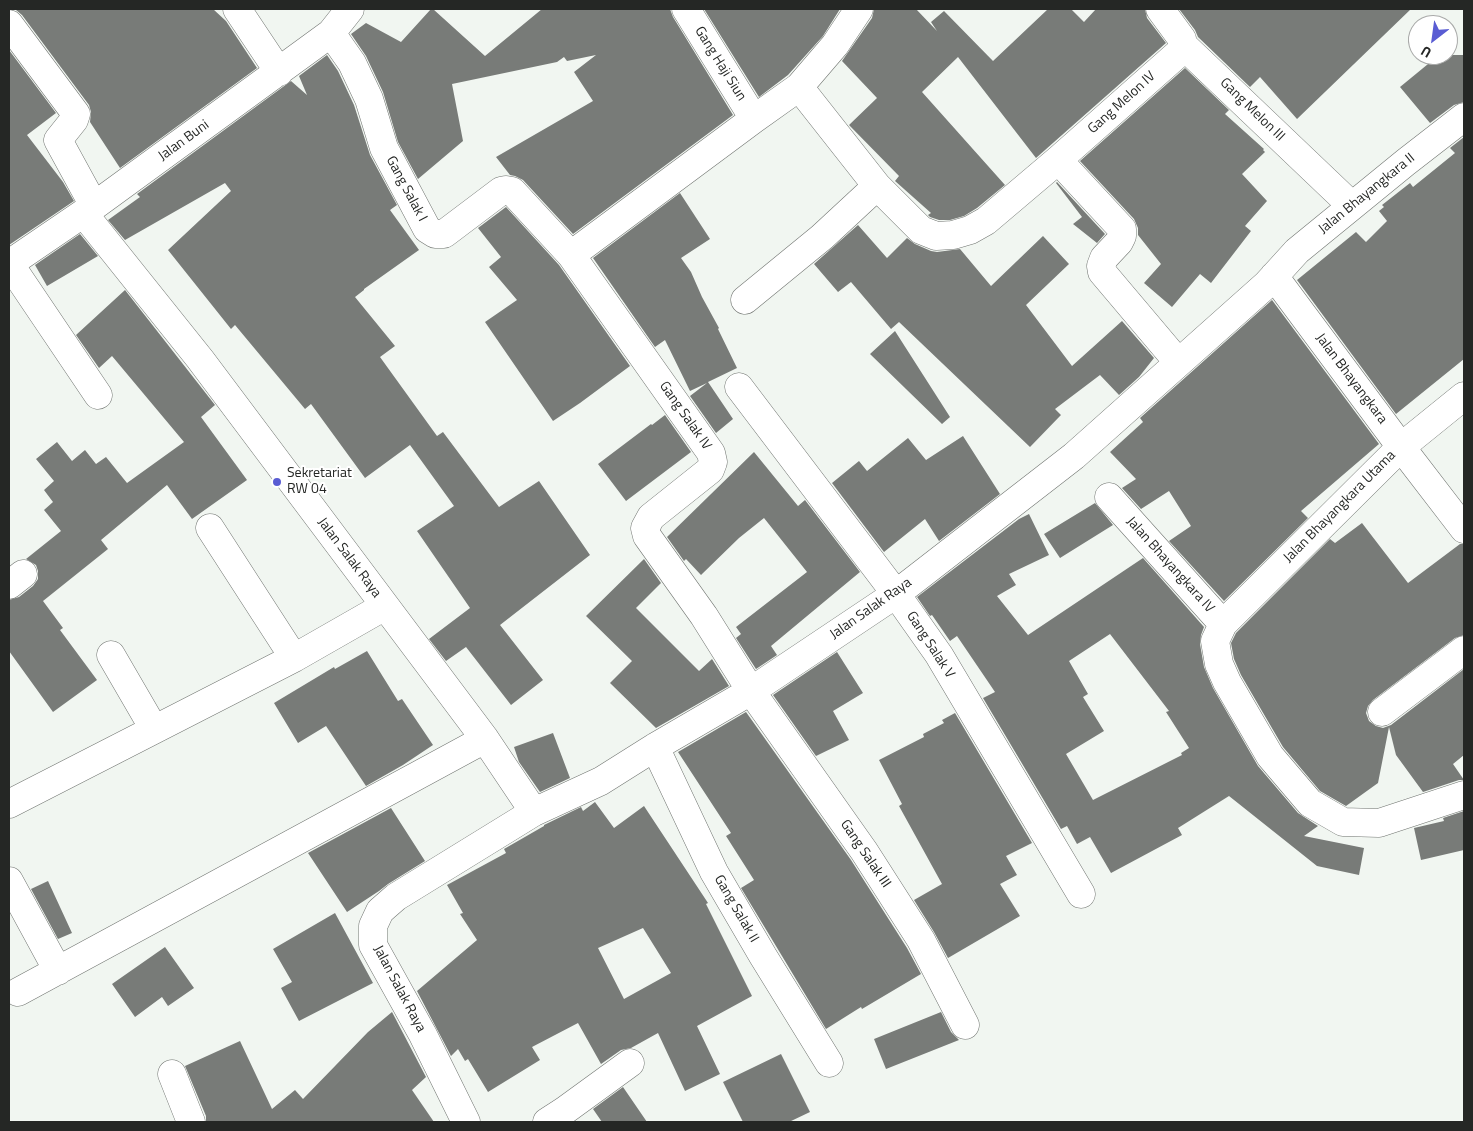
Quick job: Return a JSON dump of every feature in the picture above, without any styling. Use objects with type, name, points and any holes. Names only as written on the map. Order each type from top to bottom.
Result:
[{"type":"street","points":[[237,9],[279,72]]},
{"type":"street","name":"Jalan Buni","points":[[9,263],[89,210],[331,34],[350,9]]},
{"type":"street","name":"Gang Haji Siun","points":[[686,9],[754,119]]},
{"type":"street","points":[[571,255],[799,87],[835,45],[859,9]]},
{"type":"street","name":"Gang Melon III","points":[[1160,9],[1182,39],[1183,45],[1352,206]]},
{"type":"street","name":"Jalan Salak Raya","points":[[9,24],[76,114],[74,120],[58,140],[89,210],[485,739],[534,812]]},
{"type":"street","name":"Gang Salak I","points":[[331,34],[352,63],[369,99],[384,148],[427,229],[435,234],[444,234],[501,191],[506,190],[512,192],[571,255]]},
{"type":"street","name":"Gang Melon IV","points":[[799,87],[877,186],[921,230],[936,236],[953,235],[970,230],[986,221],[1181,51],[1183,45]]},
{"type":"street","name":"Jalan Bhayangkara II","points":[[1178,362],[1274,276],[1297,251],[1464,116]]},
{"type":"street","points":[[1058,160],[1122,230],[1119,242],[1104,258],[1101,266],[1102,272],[1178,362]]},
{"type":"street","points":[[745,300],[822,237],[877,186]]},
{"type":"street","name":"Gang Salak IV","points":[[571,255],[711,453],[713,462],[710,470],[651,518],[645,528],[647,536],[704,616],[752,691]]},
{"type":"street","points":[[9,263],[98,395]]},
{"type":"street","name":"Jalan Bhayangkara","points":[[1274,276],[1464,529]]},
{"type":"street","name":"Jalan Salak Raya","points":[[466,1122],[423,1035],[373,945],[373,926],[380,911],[396,897],[534,812],[600,781],[752,691],[896,594],[1074,456],[1178,362]]},
{"type":"street","name":"Gang Salak V","points":[[739,387],[896,594],[939,655],[1081,894]]},
{"type":"street","name":"Jalan Bhayangkara Utama","points":[[1223,624],[1401,447],[1464,396]]},
{"type":"street","name":"Jalan Bhayangkara IV","points":[[1109,497],[1223,624],[1215,641],[1219,664],[1223,673],[1270,756],[1310,803],[1343,822],[1379,823],[1464,795]]},
{"type":"street","points":[[210,528],[294,658]]},
{"type":"street","points":[[9,804],[294,658],[385,606]]},
{"type":"street","points":[[1382,712],[1464,650]]},
{"type":"street","points":[[111,655],[154,729]]},
{"type":"street","name":"Gang Salak III","points":[[752,691],[864,851],[922,940],[965,1025]]},
{"type":"street","points":[[18,992],[485,739]]},
{"type":"street","name":"Gang Salak II","points":[[655,748],[714,872],[829,1063]]},
{"type":"street","points":[[9,881],[58,971]]},
{"type":"street","points":[[547,1122],[630,1063]]},
{"type":"street","points":[[172,1074],[191,1122]]},
{"type":"building","points":[[9,9],[213,9],[226,21],[257,68],[120,168],[90,122],[91,112],[89,105],[22,15],[16,10]]},
{"type":"building","points":[[431,9],[485,56],[542,9],[670,9],[673,17],[733,115],[573,234],[523,180],[510,175],[496,157],[593,101],[574,72],[596,55],[567,61],[564,57],[557,62],[452,84],[463,141],[418,179],[398,142],[383,92],[366,56],[351,34],[366,23],[401,42]]},
{"type":"building","points":[[704,9],[840,9],[823,36],[788,75],[759,97]]},
{"type":"building","points":[[874,9],[916,9],[937,31],[931,22],[944,11],[993,61],[1048,9],[1071,9],[1084,22],[1096,9],[1145,9],[1147,18],[1166,43],[1036,158],[958,57],[922,92],[1005,185],[964,216],[950,220],[939,220],[930,217],[928,215],[931,213],[895,181],[899,176],[849,125],[877,98],[842,61],[872,18]]},
{"type":"building","points":[[1179,9],[1411,9],[1297,119],[1260,77],[1250,87],[1198,37]]},
{"type":"building","points":[[9,50],[56,113],[27,135],[63,182],[74,201],[9,245]]},
{"type":"building","points":[[327,55],[338,71],[354,105],[370,155],[397,205],[390,210],[419,250],[355,297],[395,346],[380,357],[437,436],[443,432],[499,507],[539,481],[590,555],[500,625],[543,680],[511,705],[466,647],[446,661],[429,639],[470,608],[417,531],[454,506],[410,445],[365,478],[311,404],[305,409],[235,325],[231,329],[168,250],[231,191],[225,183],[125,240],[108,220],[140,197],[137,194],[291,81],[307,95],[299,76]]},
{"type":"building","points":[[1458,55],[1464,55],[1464,102],[1454,105],[1430,123],[1400,87],[1427,65],[1458,65]]},
{"type":"building","points":[[1185,68],[1229,110],[1225,114],[1264,149],[1265,152],[1242,174],[1267,201],[1245,226],[1251,231],[1211,283],[1200,274],[1172,307],[1144,283],[1161,264],[1138,235],[1138,228],[1134,219],[1080,161]]},
{"type":"building","points":[[1464,137],[1464,359],[1396,414],[1297,280],[1356,232],[1366,242],[1387,221],[1379,211],[1384,207],[1382,205],[1410,183],[1413,187],[1455,153],[1450,148]]},
{"type":"building","points":[[1057,182],[1105,234],[1097,243],[1073,224],[1082,217]]},
{"type":"building","points":[[680,193],[710,239],[681,258],[691,272],[737,368],[708,382],[733,419],[716,433],[690,396],[707,383],[690,391],[665,340],[655,347],[593,258]]},
{"type":"building","points":[[506,207],[559,265],[630,366],[553,421],[485,322],[517,300],[489,267],[501,257],[478,228]]},
{"type":"building","points":[[858,225],[887,258],[907,238],[931,251],[960,249],[991,286],[1043,236],[1069,264],[1026,305],[1072,366],[1122,321],[1154,358],[1139,377],[1119,395],[1100,375],[1055,409],[1061,415],[1030,447],[899,322],[891,329],[851,282],[838,292],[814,264]]},
{"type":"building","points":[[80,234],[98,256],[47,286],[35,265]]},
{"type":"building","points":[[125,290],[215,405],[201,417],[247,480],[192,519],[167,485],[101,540],[108,549],[43,601],[63,628],[60,630],[97,680],[53,712],[9,651],[9,600],[19,597],[33,586],[38,579],[36,565],[26,559],[61,531],[44,510],[53,502],[44,490],[54,481],[36,459],[57,442],[72,461],[85,450],[96,464],[106,457],[127,483],[184,442],[112,356],[99,368],[76,335]]},
{"type":"building","points":[[1272,300],[1379,444],[1301,511],[1308,518],[1224,601],[1169,541],[1191,526],[1169,491],[1141,509],[1122,488],[1136,479],[1110,452],[1143,422],[1140,418]]},
{"type":"building","points":[[895,331],[950,417],[942,424],[870,354]]},
{"type":"building","points":[[665,415],[691,452],[626,501],[598,464]]},
{"type":"building","points":[[963,436],[1000,494],[939,541],[925,519],[884,552],[832,483],[859,461],[867,471],[908,438],[926,460]]},
{"type":"building","points":[[754,452],[798,506],[805,500],[860,572],[771,646],[777,655],[756,669],[736,638],[741,634],[736,627],[807,572],[764,518],[739,538],[701,575],[686,559],[684,561],[667,537]]},
{"type":"building","points":[[1095,503],[1113,525],[1060,558],[1044,534]]},
{"type":"building","points":[[1029,514],[1049,555],[1009,574],[1016,585],[997,596],[1028,635],[1143,558],[1204,627],[1200,644],[1204,667],[1213,688],[1258,766],[1298,813],[1318,826],[1304,836],[1364,848],[1359,875],[1317,866],[1229,796],[1178,828],[1182,835],[1111,873],[1090,837],[1077,844],[1067,826],[1061,829],[983,698],[995,692],[957,636],[950,641],[917,597],[1019,519]],"holes":[[[1110,634],[1169,711],[1166,712],[1189,748],[1181,753],[1182,755],[1093,800],[1066,754],[1104,731],[1083,697],[1088,694],[1069,661]]]},
{"type":"building","points":[[1362,523],[1408,583],[1460,544],[1464,544],[1464,635],[1455,638],[1373,700],[1368,706],[1366,713],[1369,721],[1376,726],[1383,728],[1391,725],[1464,669],[1464,755],[1453,764],[1464,780],[1423,792],[1396,755],[1389,727],[1378,783],[1346,806],[1320,791],[1283,747],[1241,675],[1234,659],[1231,643],[1236,633],[1330,539],[1335,543]]},
{"type":"building","points":[[644,559],[661,583],[636,608],[699,671],[712,659],[729,686],[656,728],[610,683],[632,661],[586,616]]},
{"type":"building","points":[[367,651],[398,701],[402,699],[433,745],[366,786],[326,726],[298,743],[274,703],[334,667],[335,669]]},
{"type":"building","points":[[837,652],[863,693],[833,711],[849,740],[816,756],[773,695]]},
{"type":"building","points":[[746,712],[851,860],[907,948],[921,974],[862,1009],[861,1007],[826,1029],[741,888],[754,880],[726,836],[731,833],[678,752]]},
{"type":"building","points":[[955,713],[1032,843],[1006,856],[1017,875],[1000,884],[1020,916],[948,958],[914,900],[942,884],[899,806],[902,804],[879,760],[924,737],[923,734],[944,723],[942,720]]},
{"type":"building","points":[[553,733],[570,778],[540,792],[519,762],[514,747]]},
{"type":"building","points":[[595,802],[614,828],[644,806],[708,903],[706,904],[752,996],[697,1026],[720,1074],[685,1091],[658,1033],[631,1048],[621,1050],[601,1064],[578,1023],[532,1047],[540,1060],[488,1092],[468,1059],[465,1061],[458,1049],[451,1056],[417,991],[477,940],[460,914],[463,913],[447,885],[506,853],[504,849],[544,825],[581,807],[583,811]],"holes":[[[643,928],[671,973],[624,999],[598,948]]]},
{"type":"building","points":[[391,808],[425,861],[347,912],[308,853]]},
{"type":"building","points":[[1464,811],[1464,850],[1421,860],[1414,828],[1444,821],[1443,818]]},
{"type":"building","points":[[48,881],[72,933],[58,939],[31,889]]},
{"type":"building","points":[[335,913],[373,983],[299,1021],[281,988],[292,982],[273,949]]},
{"type":"building","points":[[165,947],[194,988],[168,1006],[162,997],[135,1017],[112,984]]},
{"type":"building","points":[[392,1012],[426,1077],[412,1090],[434,1122],[206,1122],[206,1116],[185,1066],[240,1041],[272,1109],[295,1090],[303,1099],[368,1032]]},
{"type":"building","points":[[941,1012],[951,1032],[959,1040],[886,1069],[874,1039]]},
{"type":"building","points":[[781,1054],[810,1112],[789,1122],[743,1122],[723,1082]]},
{"type":"building","points":[[623,1087],[647,1122],[602,1122],[593,1109]]},
{"type":"place","name":"Sekretariat RW 04","points":[[277,482]]}]
